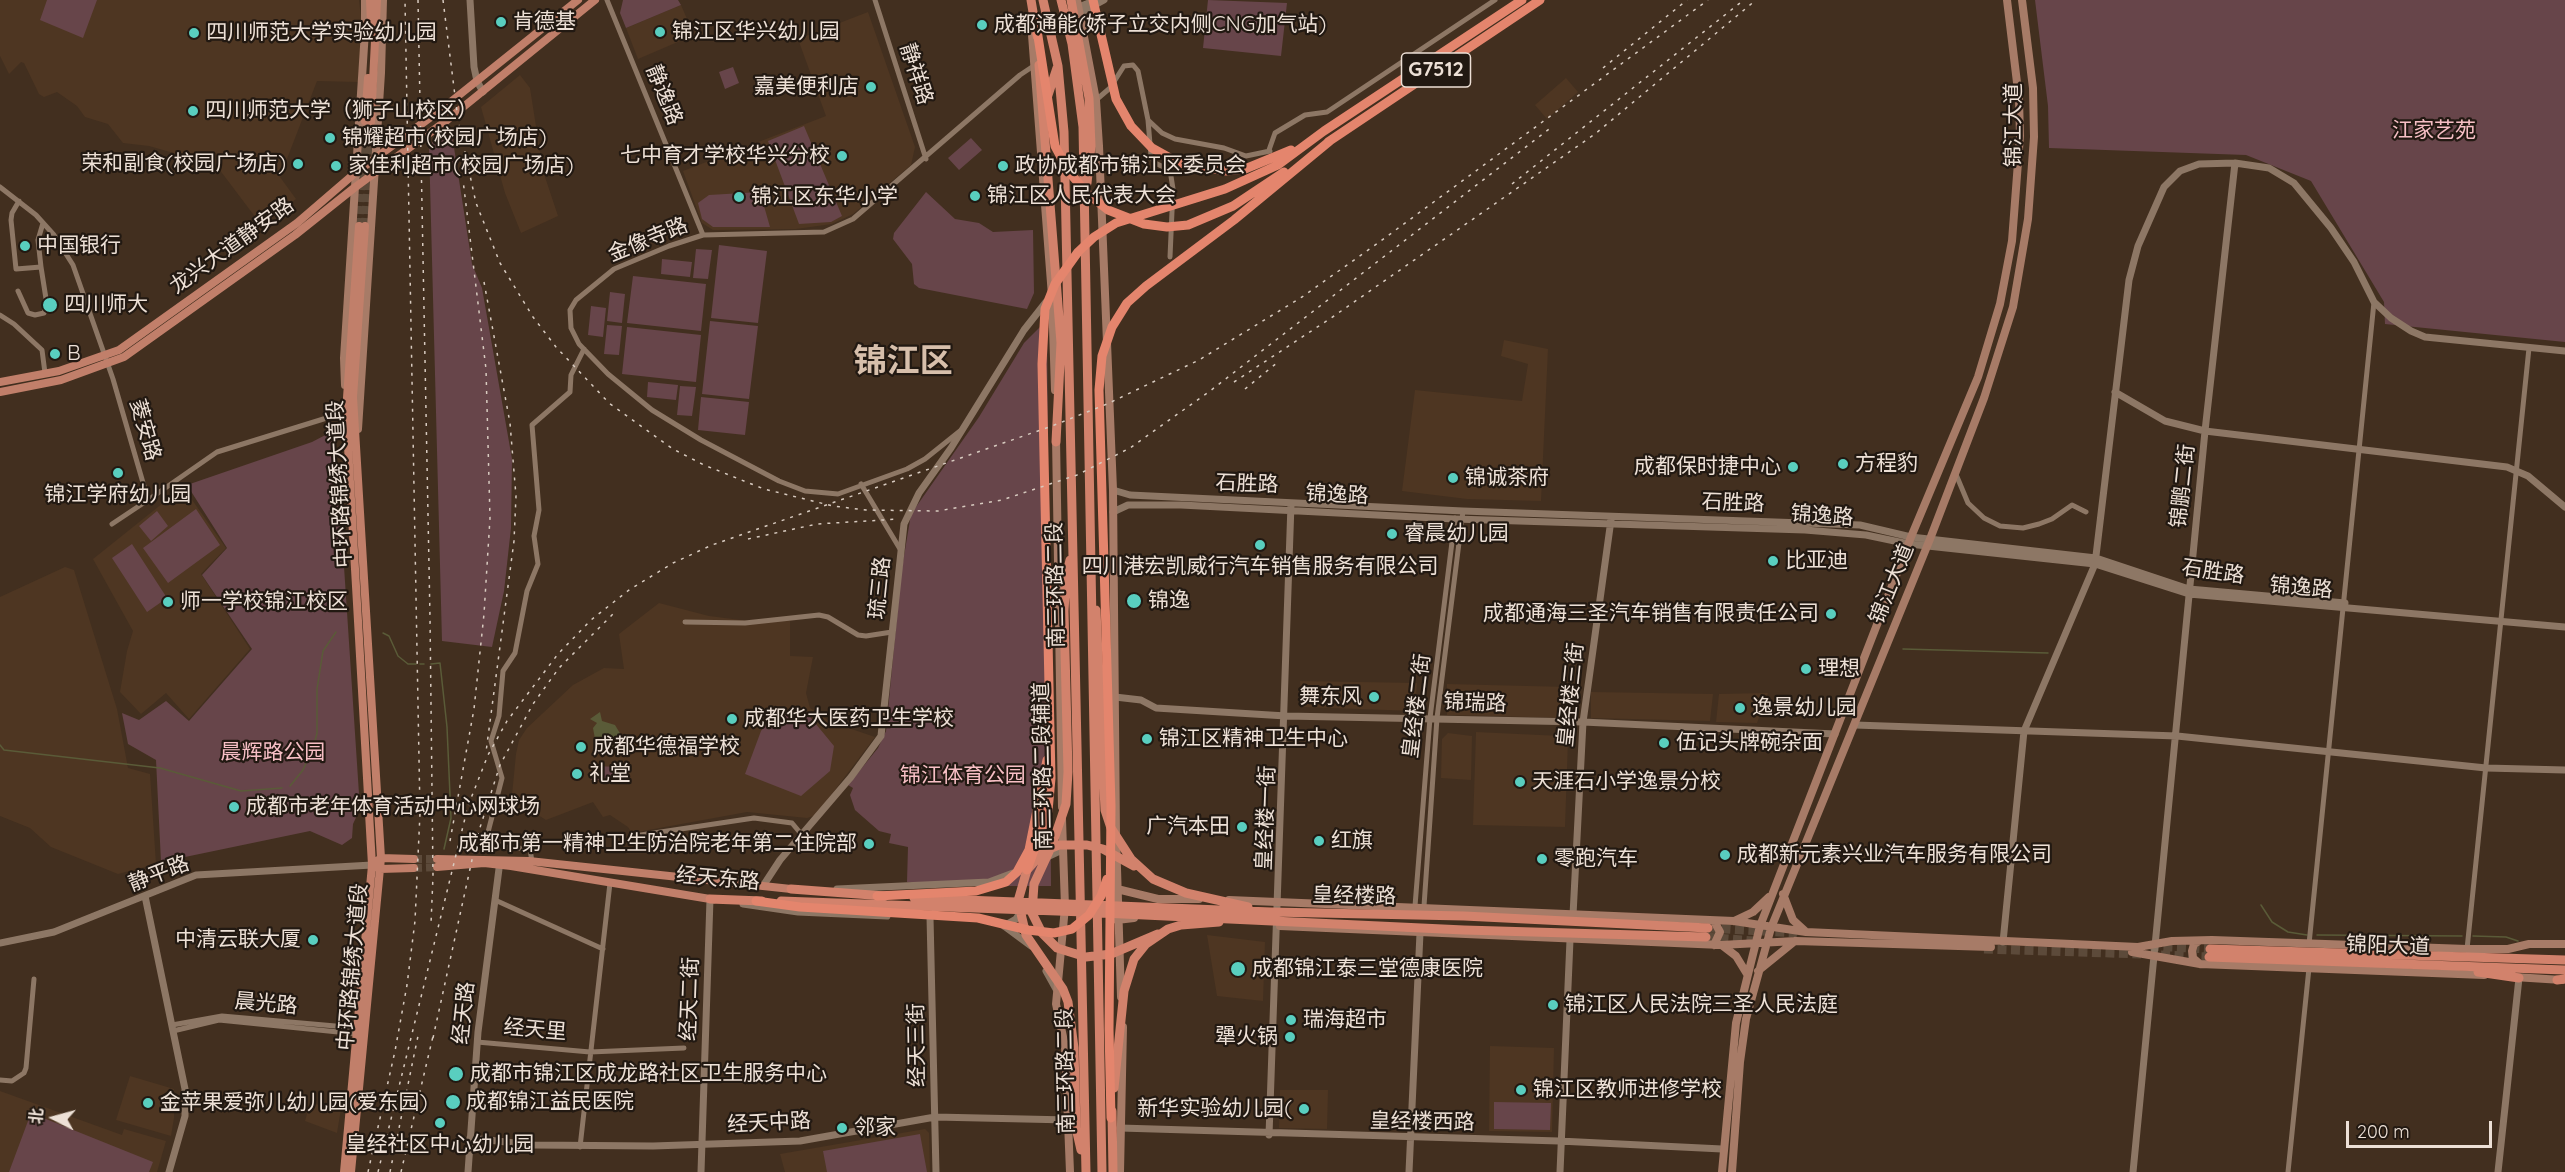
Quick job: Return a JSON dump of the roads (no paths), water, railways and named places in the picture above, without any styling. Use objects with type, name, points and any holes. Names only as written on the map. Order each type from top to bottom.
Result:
[{"type":"highway","points":[[1028,0],[1037,30],[1055,146],[1069,172],[1088,194],[1108,210],[1126,219],[1167,227],[1207,219],[1233,206],[1331,140]]},
{"type":"highway","name":"南三环路二段","points":[[1043,0],[1058,66],[1066,191],[1086,1169]]},
{"type":"highway","name":"南三环路二段","points":[[1061,0],[1072,44],[1083,127],[1102,1172]]},
{"type":"highway","points":[[1071,0],[1092,99],[1091,146],[1083,203]]},
{"type":"highway","points":[[1095,0],[1116,99],[1139,136],[1166,157],[1207,170],[1245,169],[1280,155],[1324,131]]},
{"type":"highway","name":"G7512","points":[[1324,131],[1522,0]]},
{"type":"highway","name":"G7512","points":[[1331,140],[1540,0]]},
{"type":"highway","points":[[1037,30],[1056,257],[1061,365],[1056,442]]},
{"type":"highway","points":[[1044,106],[1058,66]]},
{"type":"highway","points":[[1086,1169],[1076,1128],[1074,1048],[1068,1002],[1063,989],[1026,935],[1019,915],[1018,901],[1043,827],[1050,798],[1042,364],[1046,309],[1055,284],[1078,252],[1094,237],[1116,223],[1184,203],[1253,177],[1278,165],[1324,131]]},
{"type":"highway","points":[[1113,1172],[1111,806],[1100,390],[1102,356],[1112,327],[1128,303],[1146,286],[1234,220],[1331,140]]},
{"type":"highway","points":[[1089,545],[1101,686],[1105,810],[1120,845],[1153,879]]},
{"type":"highway","points":[[1073,546],[1066,578],[1066,804],[1056,836],[1034,884],[1032,914],[1042,933],[1057,948],[1086,957],[1111,954],[1181,925],[1270,916]]},
{"type":"highway","points":[[877,896],[947,894],[996,887],[1017,873],[1024,862],[1033,834],[1044,780],[1050,713]]},
{"type":"highway","points":[[1027,870],[1044,851],[1059,845],[1087,845],[1126,861],[1153,879],[1186,893],[1270,916]]},
{"type":"highway","points":[[756,901],[978,918],[1041,933],[1064,932],[1080,923],[1096,905],[1106,883],[1110,861]]},
{"type":"highway","name":"经天东路","points":[[791,889],[999,905]]},
{"type":"highway","name":"经天东路","points":[[710,899],[999,905]]},
{"type":"highway","name":"皇经楼路","points":[[999,905],[1270,916],[1464,930],[1709,929]]},
{"type":"highway","points":[[1506,918],[1533,912]]},
{"type":"highway","name":"皇经楼路","points":[[1270,916],[1464,916],[1709,929]]},
{"type":"highway","points":[[1464,930],[1507,937]]},
{"type":"highway","points":[[1112,1064],[1127,978],[1140,951],[1158,934]]},
{"type":"highway","name":"锦阳大道","points":[[2565,960],[2210,953],[2422,965],[2565,970]]},
{"type":"highway","points":[[2526,958],[2565,955]]},
{"type":"highway","points":[[2422,965],[2519,978]]},
{"type":"highway","points":[[1101,1150],[1108,1172]]},
{"type":"main road","points":[[362,225],[375,160],[368,123],[364,0]]},
{"type":"main road","points":[[368,123],[370,0]]},
{"type":"main road","points":[[368,123],[376,0]]},
{"type":"main road","points":[[362,225],[354,188],[354,174],[368,123],[384,30],[383,0]]},
{"type":"main road","name":"龙兴大道静安路","points":[[0,382],[45,373],[118,350],[290,228],[354,174],[443,108],[578,0]]},
{"type":"main road","name":"龙兴大道静安路","points":[[0,392],[61,380],[125,356],[257,262],[446,121],[595,0]]},
{"type":"main road","name":"南三环路二段辅道","points":[[1028,0],[1052,296],[1065,916],[1056,1004],[1065,1046],[1070,1172]]},
{"type":"main road","name":"锦江大道","points":[[1722,1172],[1722,1149],[1736,1023],[1760,926],[1910,541],[1977,377],[2008,268],[2019,127],[2018,89],[2007,0]]},
{"type":"main road","name":"锦江大道","points":[[1732,1172],[1740,1062],[1757,972],[1771,927],[1928,542],[2004,339],[2023,255],[2034,137],[2033,88],[2022,0]]},
{"type":"main road","points":[[1079,7],[1092,99],[1113,490],[1117,889],[1125,1046],[1120,1172]]},
{"type":"main road","name":"中环路锦绣大道段","points":[[351,1172],[376,867],[346,412],[362,225]]},
{"type":"main road","name":"中环路锦绣大道段","points":[[362,225],[353,397],[381,858]]},
{"type":"main road","points":[[381,858],[414,864],[376,867],[381,858]]},
{"type":"main road","name":"经天东路","points":[[500,862],[710,899]]},
{"type":"main road","name":"经天东路","points":[[437,863],[532,862],[791,889]]},
{"type":"main road","name":"中环路锦绣大道段","points":[[344,1172],[376,867]]},
{"type":"main road","points":[[1709,929],[1753,912],[1766,902],[1774,888]]},
{"type":"main road","points":[[1117,889],[1158,899],[1419,906],[1573,915],[1709,929],[1720,932],[1718,945]]},
{"type":"main road","points":[[1783,894],[1793,920],[1806,932]]},
{"type":"main road","points":[[1340,930],[1324,920],[1324,912],[1341,905]]},
{"type":"main road","points":[[1118,920],[1127,918],[1340,930],[1718,945],[1755,945],[1796,941],[2138,952],[2200,964],[2562,980]]},
{"type":"main road","points":[[1734,921],[1806,932],[2138,947],[2200,940],[2467,949],[2508,949],[2529,944],[2565,944]]},
{"type":"main road","points":[[2200,940],[2193,944],[2192,951],[2193,958],[2200,964]]},
{"type":"main road","points":[[1757,972],[1796,941]]},
{"type":"main road","points":[[1718,945],[1736,956],[1747,975]]},
{"type":"street","points":[[470,0],[477,81],[483,92]]},
{"type":"street","name":"静逸路","points":[[607,0],[704,236]]},
{"type":"street","name":"静祥路","points":[[875,0],[926,159]]},
{"type":"street","points":[[1079,7],[1095,0]]},
{"type":"street","points":[[1079,7],[1104,0]]},
{"type":"street","points":[[1148,120],[1162,133],[1175,139],[1224,148],[1245,156],[1254,156],[1269,150],[1275,133],[1305,115],[1327,112],[1495,0]]},
{"type":"street","points":[[1030,12],[1042,68],[1043,187]]},
{"type":"street","name":"金像寺路","points":[[964,428],[916,465],[838,494],[805,491],[778,481],[701,440],[652,410],[608,374],[584,349],[568,321],[570,310],[576,300],[614,269],[704,236],[824,232],[853,219],[926,159],[1020,75],[1035,65]]},
{"type":"street","points":[[1092,99],[1110,88],[1124,66],[1133,65],[1138,71],[1148,120],[1151,156],[1155,163],[1170,170],[1173,189],[1170,257]]},
{"type":"street","points":[[1269,150],[1295,168]]},
{"type":"street","points":[[2003,942],[2024,731],[2096,561],[2129,280],[2151,212],[2164,187],[2180,171],[2199,164],[2235,163],[2269,168],[2294,183],[2331,228],[2354,262],[2374,302],[2391,318],[2425,337],[2565,351]]},
{"type":"street","name":"锦鹏二街","points":[[2133,1172],[2205,431],[2235,163]]},
{"type":"street","name":"菱安路","points":[[0,187],[43,223],[73,265],[107,364],[148,500],[198,462],[217,452],[346,412]]},
{"type":"street","points":[[19,201],[12,213],[16,269],[41,267]]},
{"type":"street","points":[[18,291],[27,313],[35,315],[44,313],[47,305],[38,240],[43,223]]},
{"type":"street","name":"琉三路","points":[[763,886],[780,860],[851,777],[881,736],[904,524],[911,506],[964,428],[1024,330],[1052,296]]},
{"type":"street","points":[[2309,944],[2326,751],[2345,606],[2357,450],[2374,302]]},
{"type":"street","points":[[0,315],[14,324],[42,350],[45,373]]},
{"type":"street","points":[[2467,949],[2529,348]]},
{"type":"street","points":[[532,862],[530,849],[503,846],[487,836],[502,778],[491,741],[499,716],[504,671],[515,653],[528,591],[538,564],[534,536],[539,510],[532,425],[570,392],[571,375],[584,349]]},
{"type":"street","points":[[2115,392],[2165,421],[2205,431],[2478,462],[2516,471],[2528,476],[2565,507]]},
{"type":"street","points":[[1955,471],[1968,503],[1984,518],[2000,526],[2023,528],[2039,524],[2052,519],[2072,505],[2086,512]]},
{"type":"street","points":[[861,484],[900,549]]},
{"type":"street","name":"石胜路","points":[[1113,490],[1130,495],[1459,514],[1860,525],[1910,541],[1928,542]]},
{"type":"street","points":[[112,524],[148,500]]},
{"type":"street","name":"锦逸路","points":[[1113,512],[1128,505],[1291,506]]},
{"type":"street","name":"皇经楼一街","points":[[1269,1135],[1286,716],[1291,506]]},
{"type":"street","name":"皇经楼二街","points":[[1419,906],[1434,718],[1459,514]]},
{"type":"street","name":"皇经楼三街","points":[[1573,915],[1583,722],[1611,519]]},
{"type":"street","points":[[1928,542],[2096,561]]},
{"type":"street","name":"石胜路","points":[[2096,561],[2189,592],[2501,623],[2565,627]]},
{"type":"street","points":[[685,622],[745,623],[819,615],[828,617],[858,635],[892,632]]},
{"type":"street","name":"锦瑞路","points":[[1115,697],[1142,700],[1156,708],[1286,716],[1583,722],[1835,734]]},
{"type":"street","points":[[1855,725],[2177,736],[2486,768],[2565,770]]},
{"type":"street","points":[[634,836],[754,818],[792,823],[802,835]]},
{"type":"street","points":[[791,889],[928,886],[989,882],[1005,877],[1062,850]]},
{"type":"street","name":"经天路","points":[[468,1172],[477,1042],[500,862]]},
{"type":"street","name":"静平路","points":[[0,944],[54,932],[196,875],[376,867]]},
{"type":"street","points":[[1004,926],[1016,920],[1022,911],[1022,898],[1017,888],[1005,877]]},
{"type":"street","points":[[580,1147],[610,883]]},
{"type":"street","points":[[145,896],[185,1089],[185,1116],[169,1172]]},
{"type":"street","points":[[710,899],[798,912],[990,918],[1033,948],[1056,989]]},
{"type":"street","name":"经天二街","points":[[701,1172],[710,899]]},
{"type":"street","points":[[495,900],[603,949]]},
{"type":"street","name":"经天三街","points":[[930,917],[936,1172]]},
{"type":"street","points":[[1409,1172],[1420,933]]},
{"type":"street","points":[[1560,1172],[1559,1142],[1570,940]]},
{"type":"street","points":[[2288,1172],[2309,968]]},
{"type":"street","points":[[2498,1172],[2519,978]]},
{"type":"street","points":[[0,1080],[12,1081],[24,1073],[26,1068],[34,979]]},
{"type":"street","name":"晨光路","points":[[173,1028],[222,1017],[358,1031]]},
{"type":"street","name":"经天里","points":[[477,1042],[590,1052],[684,1048]]},
{"type":"street","name":"经天中路","points":[[470,1138],[532,1145],[580,1147],[800,1141],[935,1117],[1068,1120]]},
{"type":"street","name":"皇经楼西路","points":[[1120,1128],[1269,1135],[1559,1142],[1722,1149]]},
{"type":"waterway","points":[[290,786],[303,770],[314,745],[317,733],[317,689],[323,651],[336,632]]},
{"type":"waterway","points":[[383,633],[389,636],[398,656],[408,664],[416,664]]},
{"type":"waterway","points":[[1903,649],[2048,653]]},
{"type":"waterway","points":[[431,664],[440,663],[447,727],[451,818],[444,849]]},
{"type":"waterway","points":[[0,745],[4,750],[160,768],[241,791],[282,788]]},
{"type":"waterway","points":[[2261,905],[2272,922],[2288,932],[2307,935]]},
{"type":"waterway","points":[[2317,935],[2462,936]]},
{"type":"waterway","points":[[2473,936],[2506,937],[2518,941]]},
{"type":"tunnel","points":[[359,226],[365,121]]},
{"type":"tunnel","points":[[365,226],[371,122]]},
{"type":"tunnel","points":[[414,859],[437,859]]},
{"type":"tunnel","points":[[414,868],[437,867]]},
{"type":"tunnel","points":[[1708,928],[1797,933]]},
{"type":"tunnel","points":[[1706,937],[1754,941]]},
{"type":"tunnel","points":[[2150,946],[2210,949]]},
{"type":"tunnel","points":[[1984,949],[2141,954]]},
{"type":"tunnel","points":[[2161,955],[2209,957]]},
{"type":"railway","points":[[368,1172],[407,985],[415,921],[420,813],[405,0]]},
{"type":"railway","points":[[418,0],[430,617],[433,876],[431,924]]},
{"type":"railway","points":[[443,0],[458,120],[476,203],[500,263],[533,317],[556,347],[609,403],[673,449],[704,465],[764,489],[833,506],[866,510],[938,511],[1002,500],[1077,475],[1130,448],[1210,391],[1553,126]]},
{"type":"railway","points":[[1603,68],[1687,0]]},
{"type":"railway","points":[[378,1172],[468,806],[488,755],[507,721],[558,654],[591,620],[629,590],[673,563],[712,545],[1052,426],[1107,404],[1199,360],[1302,297],[1708,0]]},
{"type":"railway","points":[[1234,382],[1334,316],[1595,134],[1756,0]]},
{"type":"railway","points":[[1512,184],[1740,3]]},
{"type":"railway","points":[[450,841],[474,709],[484,614],[490,518],[486,369],[463,180]]},
{"type":"railway","points":[[484,282],[510,423],[516,496],[514,541],[486,752]]},
{"type":"railway","points":[[1245,389],[1278,362]]},
{"type":"railway","points":[[748,539],[817,524],[899,519]]},
{"type":"railway","points":[[433,1038],[477,837],[500,765],[533,704],[559,668],[615,612]]},
{"type":"railway","points":[[390,1172],[419,1031]]},
{"type":"railway","points":[[401,1172],[434,1032]]},
{"type":"place","name":"肯德基","points":[[501,22]]},
{"type":"place","name":"成都通能(娇子立交内侧CNG加气站)","points":[[982,25]]},
{"type":"place","name":"锦江区华兴幼儿园","points":[[660,32]]},
{"type":"place","name":"四川师范大学实验幼儿园","points":[[194,33]]},
{"type":"place","name":"嘉美便利店","points":[[871,87]]},
{"type":"place","name":"四川师范大学（狮子山校区）","points":[[193,111]]},
{"type":"place","name":"锦耀超市(校园广场店)","points":[[330,138]]},
{"type":"place","name":"七中育才学校华兴分校","points":[[842,156]]},
{"type":"place","name":"荣和副食(校园广场店)","points":[[298,164]]},
{"type":"place","name":"家佳利超市(校园广场店)","points":[[336,166]]},
{"type":"place","name":"政协成都市锦江区委员会","points":[[1003,166]]},
{"type":"place","name":"锦江区人民代表大会","points":[[975,196]]},
{"type":"place","name":"锦江区东华小学","points":[[739,197]]},
{"type":"place","name":"中国银行","points":[[25,246]]},
{"type":"place","name":"四川师大","points":[[50,305]]},
{"type":"place","name":"B","points":[[55,354]]},
{"type":"place","name":"方程豹","points":[[1843,464]]},
{"type":"place","name":"成都保时捷中心","points":[[1793,467]]},
{"type":"place","name":"锦江学府幼儿园","points":[[118,473]]},
{"type":"place","name":"锦诚茶府","points":[[1453,478]]},
{"type":"place","name":"睿晨幼儿园","points":[[1392,534]]},
{"type":"place","name":"四川港宏凯威行汽车销售服务有限公司","points":[[1260,545]]},
{"type":"place","name":"比亚迪","points":[[1773,561]]},
{"type":"place","name":"锦逸","points":[[1134,601]]},
{"type":"place","name":"师一学校锦江校区","points":[[168,602]]},
{"type":"place","name":"成都通海三圣汽车销售有限责任公司","points":[[1831,614]]},
{"type":"place","name":"理想","points":[[1806,669]]},
{"type":"place","name":"舞东风","points":[[1374,697]]},
{"type":"place","name":"逸景幼儿园","points":[[1740,708]]},
{"type":"place","name":"成都华大医药卫生学校","points":[[732,719]]},
{"type":"place","name":"锦江区精神卫生中心","points":[[1147,739]]},
{"type":"place","name":"伍记头牌碗杂面","points":[[1664,743]]},
{"type":"place","name":"成都华德福学校","points":[[581,747]]},
{"type":"place","name":"礼堂","points":[[577,774]]},
{"type":"place","name":"天涯石小学逸景分校","points":[[1520,782]]},
{"type":"place","name":"成都市老年体育活动中心网球场","points":[[234,807]]},
{"type":"place","name":"广汽本田","points":[[1242,827]]},
{"type":"place","name":"红旗","points":[[1319,841]]},
{"type":"place","name":"成都市第一精神卫生防治院老年第二住院部","points":[[869,844]]},
{"type":"place","name":"成都新元素兴业汽车服务有限公司","points":[[1725,855]]},
{"type":"place","name":"零跑汽车","points":[[1542,859]]},
{"type":"place","name":"中清云联大厦","points":[[313,940]]},
{"type":"place","name":"成都锦江泰三堂德康医院","points":[[1238,969]]},
{"type":"place","name":"锦江区人民法院三圣人民法庭","points":[[1553,1005]]},
{"type":"place","name":"瑞海超市","points":[[1291,1020]]},
{"type":"place","name":"犟火锅","points":[[1290,1037]]},
{"type":"place","name":"成都市锦江区成龙路社区卫生服务中心","points":[[456,1074]]},
{"type":"place","name":"锦江区教师进修学校","points":[[1521,1090]]},
{"type":"place","name":"成都锦江益民医院","points":[[453,1102]]},
{"type":"place","name":"金苹果爱弥儿幼儿园(爱东园)","points":[[148,1103]]},
{"type":"place","name":"新华实验幼儿园(","points":[[1304,1109]]},
{"type":"place","name":"皇经社区中心幼儿园","points":[[440,1123]]},
{"type":"place","name":"邻家","points":[[842,1128]]},
{"type":"district","name":"锦江区","points":[[903,362]]},
{"type":"park label","name":"江家艺苑","points":[[2434,131]]},
{"type":"park label","name":"晨辉路公园","points":[[273,753]]},
{"type":"park label","name":"锦江体育公园","points":[[963,776]]}]
